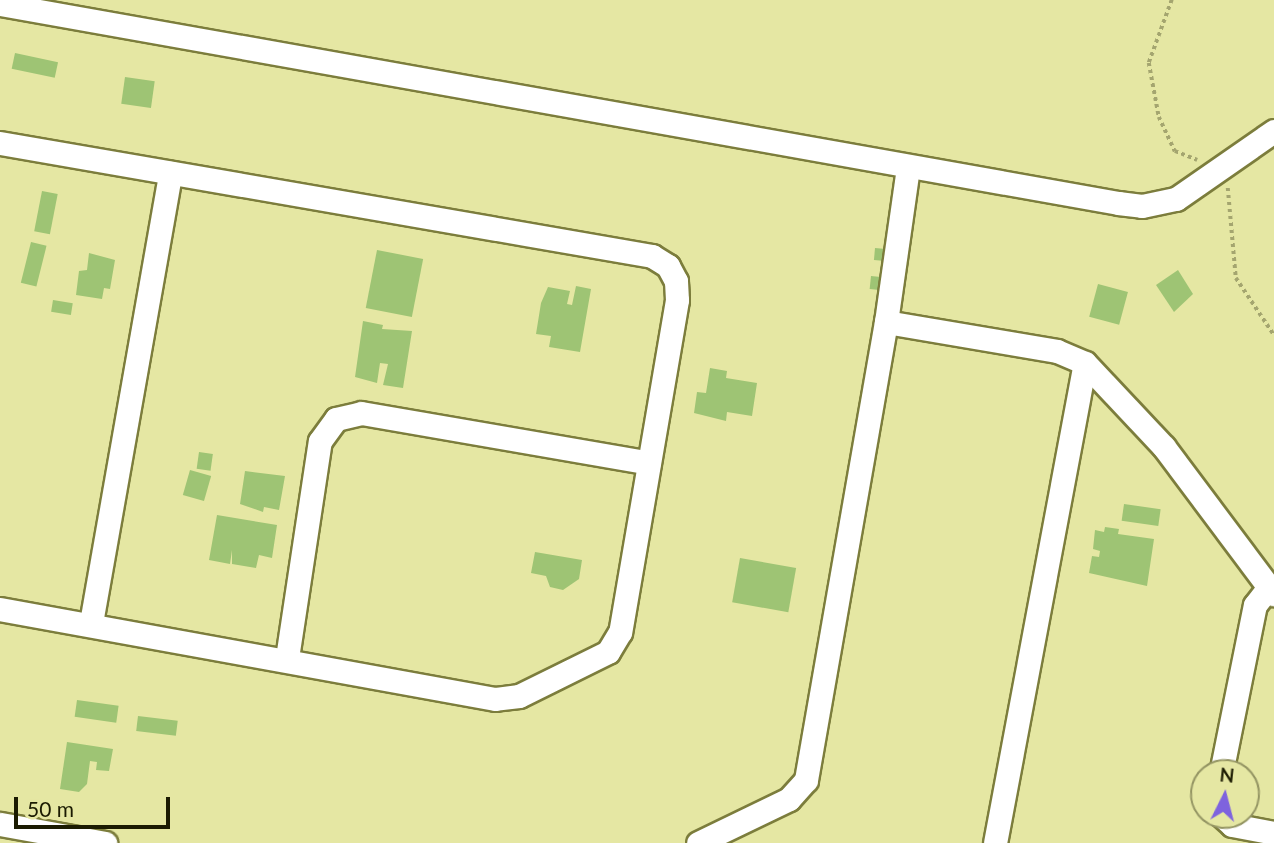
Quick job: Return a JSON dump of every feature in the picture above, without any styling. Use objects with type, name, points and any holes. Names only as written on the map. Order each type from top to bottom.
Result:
[{"type":"street","points":[[0,4],[908,168],[1142,206],[1176,199],[1274,131]]},
{"type":"street","points":[[0,143],[652,256],[668,266],[676,281],[677,300],[620,632],[608,652],[519,696],[495,699],[287,658],[0,608]]},
{"type":"street","points":[[698,843],[730,836],[789,799],[806,780],[886,322],[908,168]]},
{"type":"street","points":[[91,623],[170,173]]},
{"type":"street","points":[[886,322],[1057,351],[1085,363],[1164,447],[1272,591],[1255,605],[1224,759]]},
{"type":"street","points":[[995,843],[1085,363]]},
{"type":"street","points":[[287,658],[320,441],[336,419],[360,412],[649,463]]},
{"type":"street","points":[[0,824],[105,843]]},
{"type":"street","points":[[1253,829],[1274,833]]},
{"type":"path","points":[[1172,0],[1149,63],[1159,117],[1175,151],[1221,170],[1232,198],[1236,278],[1274,335]]},
{"type":"building","points":[[15,53],[58,62],[55,78],[12,69]]},
{"type":"building","points":[[125,77],[155,81],[151,108],[121,104]]},
{"type":"building","points":[[42,191],[58,194],[50,234],[34,231]]},
{"type":"building","points":[[31,242],[47,246],[36,287],[21,283]]},
{"type":"building","points":[[875,248],[886,249],[885,261],[874,260]]},
{"type":"building","points":[[377,250],[423,259],[412,317],[366,308]]},
{"type":"building","points":[[89,253],[115,260],[110,289],[104,288],[102,299],[76,295],[79,271],[87,270]]},
{"type":"building","points":[[1178,270],[1193,294],[1174,312],[1156,285]]},
{"type":"building","points":[[871,276],[881,277],[880,290],[870,289]]},
{"type":"building","points":[[1098,284],[1128,292],[1119,325],[1089,317]]},
{"type":"building","points":[[576,286],[591,289],[580,352],[549,347],[551,336],[536,334],[541,303],[548,287],[570,291],[567,304],[572,305]]},
{"type":"building","points":[[53,300],[73,303],[71,315],[51,312]]},
{"type":"building","points":[[363,321],[383,325],[382,329],[412,331],[403,388],[383,385],[388,364],[380,363],[377,383],[355,377]]},
{"type":"building","points":[[710,368],[727,371],[726,378],[757,383],[752,416],[727,412],[726,421],[694,413],[697,392],[706,393]]},
{"type":"building","points":[[199,452],[213,454],[210,471],[197,469]]},
{"type":"building","points":[[190,470],[211,476],[204,501],[183,495]]},
{"type":"building","points":[[245,471],[285,476],[279,510],[264,507],[263,512],[240,504]]},
{"type":"building","points":[[1124,504],[1161,509],[1158,526],[1122,521]]},
{"type":"building","points":[[217,515],[277,525],[272,558],[259,555],[256,568],[232,564],[232,550],[230,564],[209,560]]},
{"type":"building","points":[[1105,527],[1119,529],[1118,534],[1154,539],[1147,586],[1089,573],[1092,556],[1099,557],[1100,551],[1093,549],[1095,530],[1104,532]]},
{"type":"building","points":[[535,552],[582,560],[579,579],[563,590],[550,587],[546,576],[531,573]]},
{"type":"building","points":[[740,558],[796,568],[788,612],[732,602]]},
{"type":"building","points":[[77,700],[119,706],[116,723],[75,717]]},
{"type":"building","points":[[138,716],[178,721],[176,736],[136,731]]},
{"type":"building","points":[[67,742],[113,749],[109,771],[96,770],[97,762],[90,761],[87,784],[79,792],[60,789]]}]
